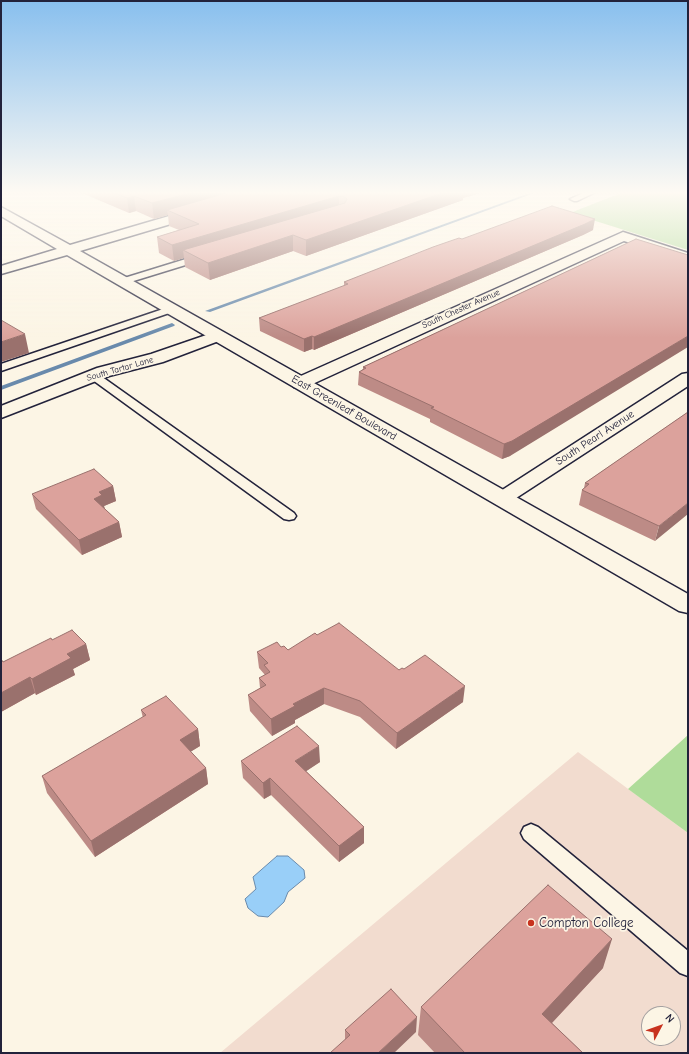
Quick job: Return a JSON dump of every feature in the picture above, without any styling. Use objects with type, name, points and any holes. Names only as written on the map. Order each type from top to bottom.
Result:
[{"type":"street","name":"East Greenleaf Boulevard","points":[[52,240],[688,605]]},
{"type":"street","points":[[1,270],[102,240]]},
{"type":"street","name":"South Chester Avenue","points":[[300,382],[614,240]]},
{"type":"street","name":"South Chester Avenue","points":[[636,240],[688,257]]},
{"type":"street","name":"South Tartar Lane","points":[[1,412],[94,376],[158,358],[218,336]]},
{"type":"street","name":"South Pearl Avenue","points":[[502,498],[688,378]]},
{"type":"lane","points":[[124,281],[211,254]]},
{"type":"lane","points":[[1,368],[172,309]]},
{"type":"lane","points":[[94,376],[290,516]]},
{"type":"lane","points":[[531,833],[688,965]]},
{"type":"shaded area","name":"Compton College","points":[[578,752],[688,833],[688,1053],[220,1053]]},
{"type":"green space","points":[[657,240],[688,240],[688,250]]},
{"type":"green space","points":[[688,735],[688,833],[628,789]]},
{"type":"water","points":[[277,856],[288,856],[304,870],[305,878],[288,892],[284,902],[268,917],[258,916],[248,908],[245,899],[256,889],[253,877]]},
{"type":"building","points":[[163,240],[188,240],[172,245]]},
{"type":"building","points":[[217,240],[277,240],[208,263],[183,250]]},
{"type":"building","points":[[453,240],[546,240],[314,337],[312,336],[304,339],[259,318],[348,284],[344,282]]},
{"type":"building","points":[[633,240],[640,240],[688,255],[688,336],[512,441],[504,444],[431,408],[434,407],[359,372],[366,368],[363,367]]},
{"type":"building","points":[[1,320],[25,334],[1,342]]},
{"type":"building","points":[[688,412],[688,503],[659,526],[582,490],[589,484],[585,483]]},
{"type":"building","points":[[94,469],[113,486],[99,492],[102,495],[94,499],[119,522],[79,540],[32,494]]},
{"type":"building","points":[[339,623],[399,670],[402,668],[404,669],[425,655],[465,686],[397,733],[360,701],[324,688],[293,704],[295,706],[271,719],[248,695],[266,685],[259,678],[270,672],[264,665],[268,663],[257,652],[277,642],[281,647],[284,646],[288,650],[315,633],[317,635]]},
{"type":"building","points":[[72,630],[86,644],[67,654],[71,658],[32,679],[30,677],[1,693],[1,659],[3,662],[51,638],[52,640]]},
{"type":"building","points":[[166,696],[198,729],[180,740],[206,768],[91,841],[42,776],[146,715],[141,710]]},
{"type":"building","points":[[297,726],[319,746],[295,761],[364,827],[339,846],[270,778],[263,783],[241,761]]},
{"type":"building","points":[[548,885],[612,939],[542,1014],[583,1053],[465,1053],[421,1007]]},
{"type":"building","points":[[391,989],[417,1017],[378,1053],[330,1053],[350,1035],[345,1030]]},
{"type":"waterway","points":[[208,311],[403,240]]},
{"type":"waterway","points":[[1,388],[172,325]]},
{"type":"place","name":"Compton College","points":[[531,923]]}]
